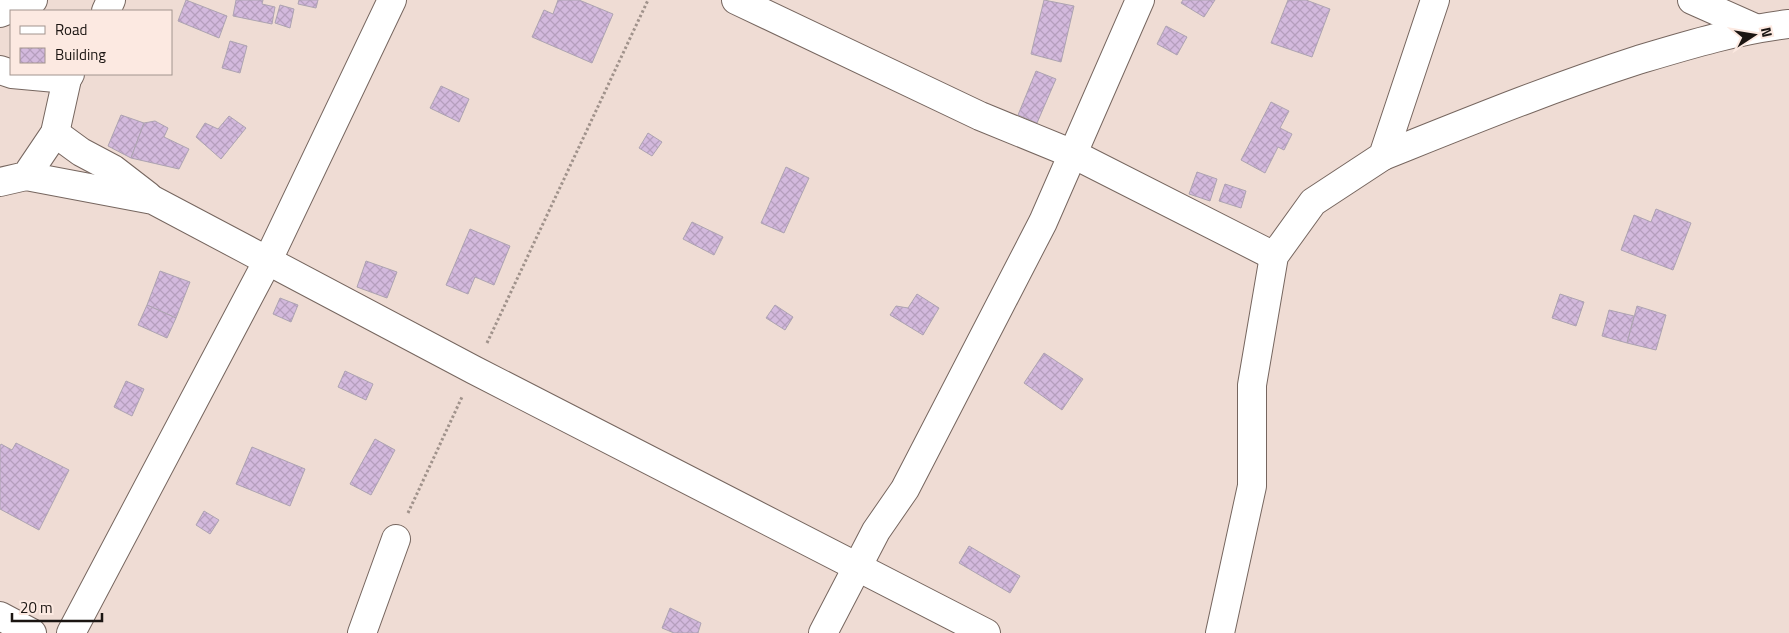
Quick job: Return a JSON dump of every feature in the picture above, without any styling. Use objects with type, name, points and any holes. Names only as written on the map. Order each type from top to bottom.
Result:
[{"type":"street","points":[[0,13],[32,0]]},
{"type":"street","points":[[71,633],[267,262],[392,0]]},
{"type":"street","points":[[736,0],[980,116],[1073,154],[1274,256]]},
{"type":"street","points":[[823,633],[876,531],[909,481],[1043,222],[1140,0]]},
{"type":"street","points":[[1383,156],[1435,0]]},
{"type":"street","points":[[1692,0],[1755,28]]},
{"type":"street","points":[[1220,633],[1252,486],[1252,385],[1274,256],[1313,202],[1383,156],[1539,93],[1706,39],[1755,28],[1789,24]]},
{"type":"street","points":[[26,176],[55,133],[69,76],[40,75]]},
{"type":"street","points":[[55,133],[81,152],[113,169],[153,200],[267,262],[986,633]]},
{"type":"street","points":[[0,182],[26,176],[153,200]]},
{"type":"street","points":[[362,633],[396,539]]},
{"type":"street","points":[[0,616],[32,633]]},
{"type":"path","points":[[396,539],[648,0]]},
{"type":"building","points":[[186,0],[227,16],[219,38],[178,21]]},
{"type":"building","points":[[236,0],[263,0],[262,4],[275,7],[272,24],[233,16]]},
{"type":"building","points":[[299,0],[318,0],[316,8],[298,4]]},
{"type":"building","points":[[558,0],[579,0],[613,14],[592,63],[532,37],[544,10],[553,14]]},
{"type":"building","points":[[1044,0],[1074,6],[1061,62],[1031,54]]},
{"type":"building","points":[[1183,0],[1215,0],[1204,17],[1181,3]]},
{"type":"building","points":[[1288,0],[1306,0],[1330,9],[1312,57],[1271,43]]},
{"type":"building","points":[[280,5],[294,9],[290,28],[275,23]]},
{"type":"building","points":[[1166,26],[1187,37],[1177,55],[1157,44]]},
{"type":"building","points":[[230,41],[247,46],[240,73],[222,68]]},
{"type":"building","points":[[1036,71],[1056,79],[1037,123],[1018,115]]},
{"type":"building","points":[[441,86],[469,99],[459,122],[430,108]]},
{"type":"building","points":[[1271,102],[1289,111],[1280,128],[1292,134],[1284,150],[1278,147],[1265,173],[1241,160]]},
{"type":"building","points":[[121,115],[144,123],[131,158],[108,146]]},
{"type":"building","points":[[229,116],[246,128],[221,159],[196,137],[205,123],[218,129]]},
{"type":"building","points":[[155,121],[168,128],[164,137],[189,149],[179,169],[131,158],[144,123]]},
{"type":"building","points":[[648,133],[662,142],[652,156],[639,148]]},
{"type":"building","points":[[786,167],[809,178],[784,233],[761,223]]},
{"type":"building","points":[[1197,172],[1217,179],[1210,201],[1189,194]]},
{"type":"building","points":[[1225,184],[1246,191],[1241,208],[1219,201]]},
{"type":"building","points":[[1656,209],[1691,223],[1673,270],[1621,250],[1634,215],[1651,222]]},
{"type":"building","points":[[692,222],[723,237],[714,255],[683,239]]},
{"type":"building","points":[[470,229],[510,246],[494,285],[475,277],[468,294],[446,285]]},
{"type":"building","points":[[366,261],[397,272],[387,298],[357,287]]},
{"type":"building","points":[[160,271],[190,282],[176,318],[147,305]]},
{"type":"building","points":[[917,294],[939,308],[923,335],[890,315],[896,306],[908,308]]},
{"type":"building","points":[[1560,294],[1584,302],[1576,326],[1552,318]]},
{"type":"building","points":[[280,298],[298,305],[291,322],[273,314]]},
{"type":"building","points":[[147,305],[176,318],[167,338],[138,325]]},
{"type":"building","points":[[775,305],[793,317],[785,330],[766,318]]},
{"type":"building","points":[[1637,306],[1666,315],[1656,350],[1627,343]]},
{"type":"building","points":[[1609,310],[1634,316],[1627,343],[1602,336]]},
{"type":"building","points":[[1044,353],[1083,379],[1062,410],[1024,383]]},
{"type":"building","points":[[345,371],[373,384],[366,400],[338,387]]},
{"type":"building","points":[[126,381],[144,389],[132,416],[114,407]]},
{"type":"building","points":[[375,439],[395,450],[371,495],[350,484]]},
{"type":"building","points":[[16,443],[69,470],[39,530],[0,509],[0,446],[1,444],[12,450]]},
{"type":"building","points":[[252,447],[305,469],[290,506],[236,484]]},
{"type":"building","points":[[204,511],[219,520],[210,534],[196,525]]},
{"type":"building","points":[[969,546],[1020,576],[1010,593],[959,563]]},
{"type":"building","points":[[670,608],[701,623],[698,633],[674,633],[662,628]]}]
